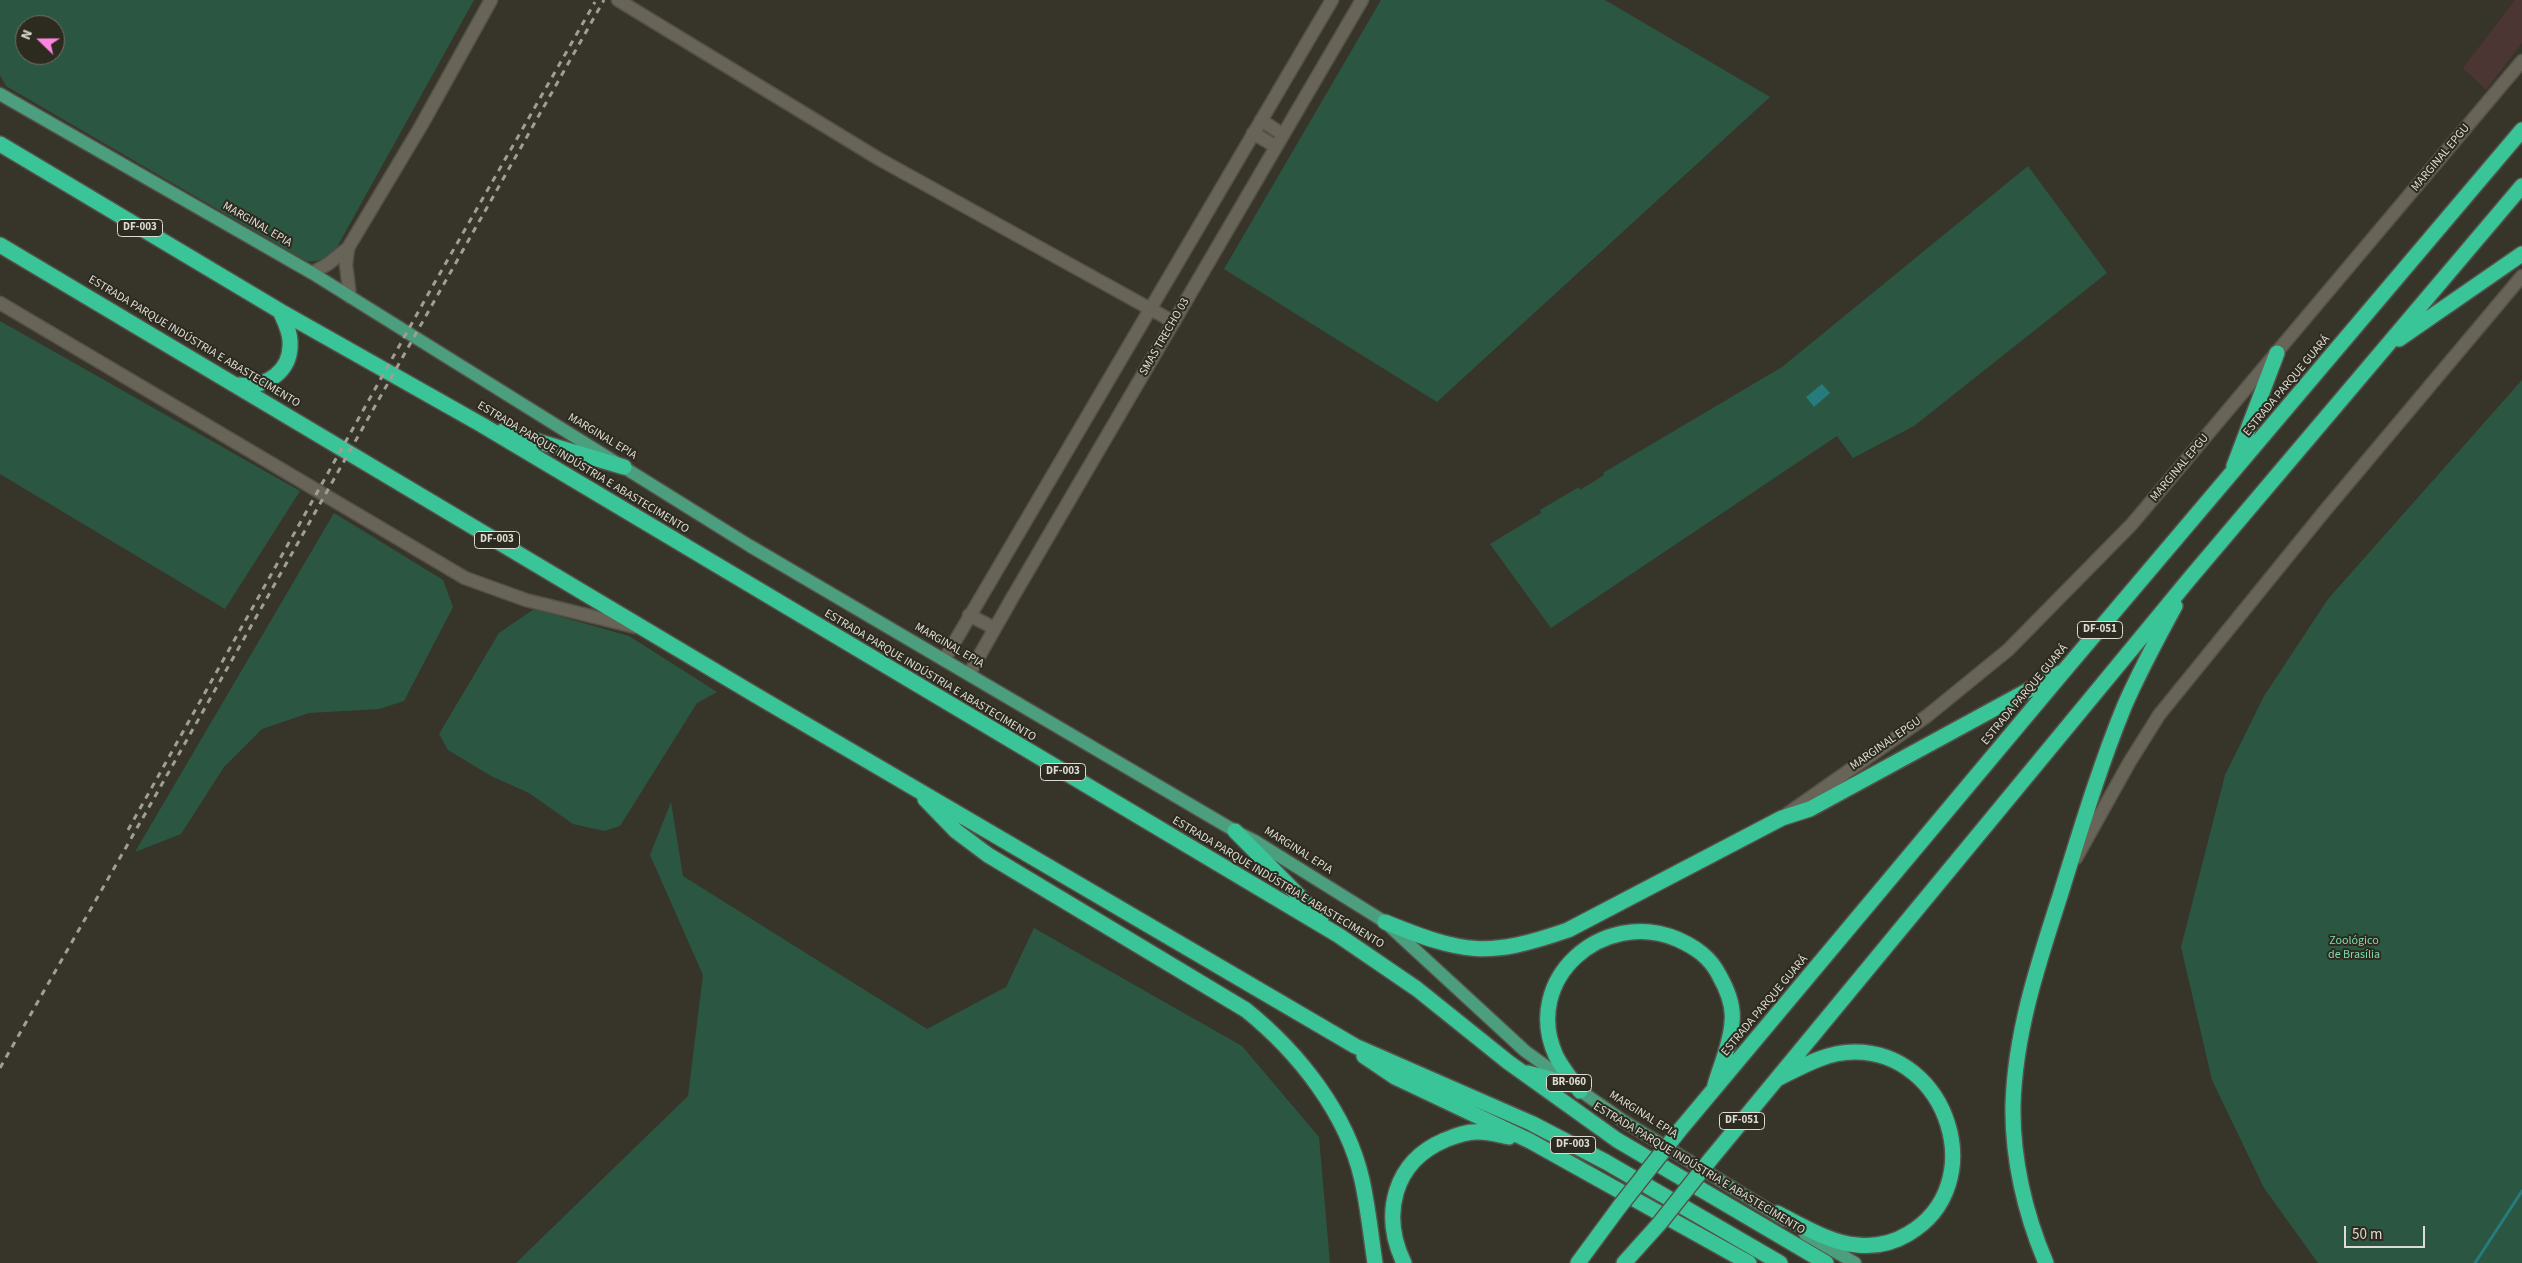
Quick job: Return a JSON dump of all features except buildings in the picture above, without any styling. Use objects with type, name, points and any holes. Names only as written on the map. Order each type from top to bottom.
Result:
[{"type":"highway","name":"ESTRADA PARQUE GUARÁ","points":[[1578,1263],[1679,1131],[2064,671],[2522,130]]},
{"type":"highway","name":"ESTRADA PARQUE INDÚSTRIA E ABASTECIMENTO","points":[[0,144],[280,311],[482,425],[1338,935],[1417,989],[1519,1070],[1617,1140],[1826,1263]]},
{"type":"highway","name":"DF-051","points":[[1624,1263],[1659,1224],[1774,1081],[2190,577],[2522,186]]},
{"type":"highway","name":"ESTRADA PARQUE INDÚSTRIA E ABASTECIMENTO","points":[[0,245],[238,385],[756,696],[910,784],[1355,1046],[1531,1123],[1581,1149],[1780,1263]]},
{"type":"highway","points":[[2385,348],[2522,254]]},
{"type":"highway","points":[[238,385],[251,387],[265,384],[285,366],[290,353],[290,339],[280,311]]},
{"type":"highway","points":[[2231,476],[2277,353]]},
{"type":"highway","points":[[482,425],[624,467]]},
{"type":"highway","points":[[2046,1263],[2038,1244],[2022,1188],[2015,1146],[2013,1107],[2016,1063],[2024,1019],[2065,878],[2104,758],[2125,706],[2190,577]]},
{"type":"highway","points":[[1385,922],[1446,945],[1490,950],[1512,947],[1568,930],[1782,818],[1818,804],[2064,671]]},
{"type":"highway","points":[[910,784],[956,831],[988,855],[1246,1010],[1270,1030],[1301,1062],[1342,1127],[1362,1179],[1375,1263]]},
{"type":"highway","points":[[1235,831],[1338,935]]},
{"type":"highway","points":[[1576,1088],[1557,1058],[1550,1037],[1548,1024],[1553,992],[1562,972],[1580,952],[1608,936],[1632,931],[1666,935],[1692,946],[1707,958],[1726,987],[1733,1021],[1712,1093]]},
{"type":"highway","points":[[1355,1046],[1372,1063],[1395,1077],[1530,1141],[1747,1262]]},
{"type":"highway","points":[[1774,1081],[1822,1058],[1836,1054],[1854,1052],[1891,1060],[1920,1077],[1937,1100],[1951,1137],[1953,1161],[1944,1198],[1934,1213],[1919,1228],[1898,1240],[1875,1246],[1856,1246],[1838,1241],[1776,1213]]},
{"type":"highway","points":[[1519,1070],[1576,1088]]},
{"type":"highway","points":[[1404,1263],[1392,1232],[1393,1203],[1402,1178],[1422,1153],[1450,1138],[1479,1132],[1530,1141]]},
{"type":"main road","name":"MARGINAL EPIA","points":[[0,94],[312,272],[750,546],[1235,831],[1256,840],[1385,922],[1525,1051],[1576,1088],[1622,1120],[1855,1263]]},
{"type":"street","points":[[312,272],[328,264],[348,248],[421,126],[491,0]]},
{"type":"street","points":[[618,0],[879,159],[1174,322]]},
{"type":"street","points":[[944,660],[1149,308],[1332,0]]},
{"type":"street","name":"SMAS TRECHO 03","points":[[969,674],[1275,146],[1362,0]]},
{"type":"street","name":"MARGINAL EPGU","points":[[1782,818],[1927,716],[2008,650],[2132,524],[2522,61]]},
{"type":"street","points":[[1261,120],[1282,134]]},
{"type":"street","points":[[1253,133],[1275,146]]},
{"type":"street","points":[[348,248],[346,265],[350,297]]},
{"type":"street","points":[[2065,878],[2129,763],[2159,715],[2323,513],[2522,276]]},
{"type":"street","points":[[0,303],[465,578],[526,600],[647,629]]},
{"type":"street","points":[[970,615],[994,628]]},
{"type":"shaded area","points":[[2515,0],[2522,0],[2522,43],[2486,90],[2463,68]]},
{"type":"green space","points":[[0,0],[474,0],[337,247],[327,256],[316,261],[306,261],[6,86],[0,75]]},
{"type":"green space","points":[[1381,0],[1605,0],[1770,97],[1437,402],[1224,269]]},
{"type":"green space","points":[[2028,166],[2107,273],[1914,426],[1853,458],[1837,436],[1551,628],[1490,544],[1541,513],[1540,510],[1579,487],[1580,490],[1604,475],[1603,473],[1782,367]]},
{"type":"green space","points":[[0,321],[300,491],[225,609],[0,474]]},
{"type":"green space","name":"Zoológico de Brasília","points":[[2522,380],[2522,1263],[2318,1263],[2264,1188],[2212,1080],[2181,947],[2225,775],[2264,696],[2328,599]]},
{"type":"green space","points":[[334,513],[443,580],[453,607],[404,701],[379,709],[309,713],[262,729],[224,767],[181,834],[135,852]]},
{"type":"green space","points":[[534,609],[629,636],[717,692],[697,703],[620,826],[604,831],[573,824],[529,793],[491,776],[448,750],[439,734],[499,633]]},
{"type":"green space","points":[[671,802],[683,876],[927,1029],[1006,987],[1034,928],[1242,1046],[1319,1137],[1330,1263],[516,1263],[688,1096],[703,975],[650,855]]},
{"type":"water","points":[[1822,384],[1830,393],[1814,407],[1806,397]]},
{"type":"waterway","points":[[2475,1263],[2522,1191]]},
{"type":"railway","points":[[0,1068],[604,0]]},
{"type":"railway","points":[[128,830],[435,282],[595,2]]}]
